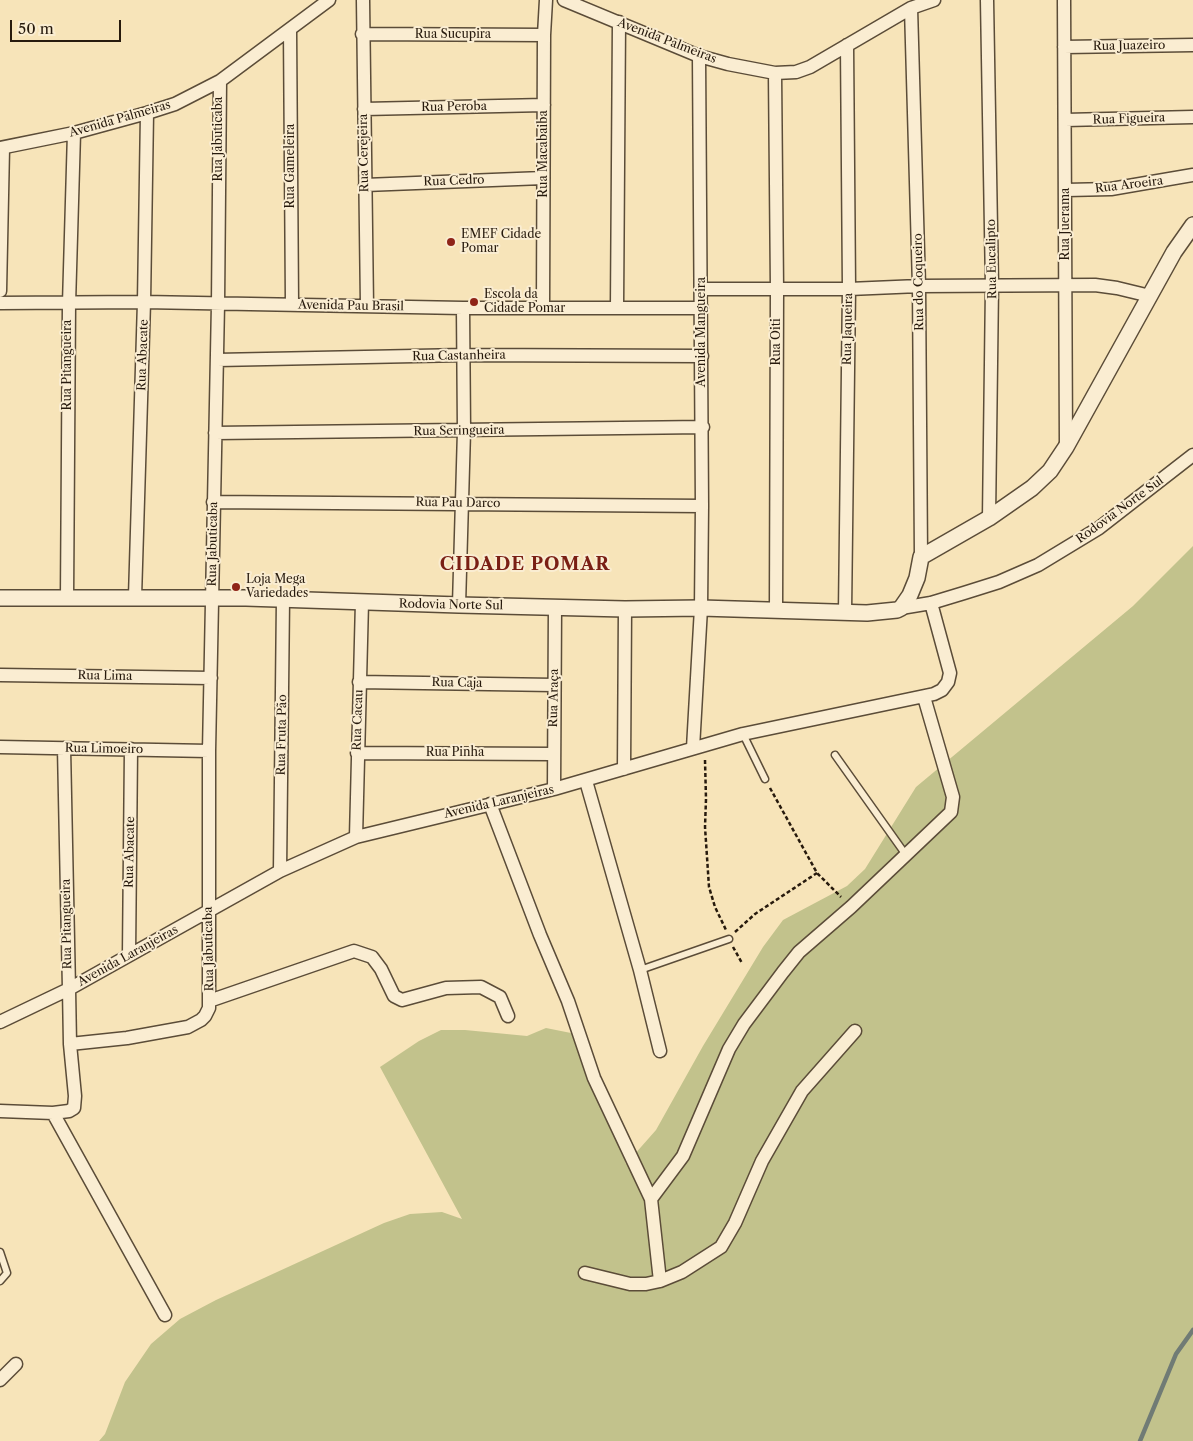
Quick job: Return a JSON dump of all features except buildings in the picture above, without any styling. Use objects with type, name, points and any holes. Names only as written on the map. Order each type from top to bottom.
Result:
[{"type":"street","name":"Avenida Palmeiras","points":[[1,148],[74,133],[175,104],[220,81],[329,0]]},
{"type":"street","name":"Rua Cerejeira","points":[[363,0],[367,306]]},
{"type":"street","name":"Rua Macabaiba","points":[[543,308],[544,35],[546,0]]},
{"type":"street","name":"Avenida Palmeiras","points":[[564,0],[699,56],[775,73],[796,72],[810,67],[911,8],[934,0]]},
{"type":"street","name":"Rua Eucalipto","points":[[987,0],[992,286],[989,518]]},
{"type":"street","name":"Rua Juerama","points":[[1064,0],[1066,447]]},
{"type":"street","name":"Rua do Coqueiro","points":[[911,8],[919,286],[921,557]]},
{"type":"street","points":[[617,307],[619,22]]},
{"type":"street","name":"Rua Gameleira","points":[[290,29],[292,304]]},
{"type":"street","name":"Rua Sucupira","points":[[362,34],[544,35]]},
{"type":"street","name":"Rua Jaqueira","points":[[845,612],[849,289],[847,45]]},
{"type":"street","name":"Rua Juazeiro","points":[[1064,47],[1193,45]]},
{"type":"street","name":"Avenida Mangueira","points":[[693,748],[701,608],[703,427],[699,56]]},
{"type":"street","name":"Rua Oiti","points":[[775,73],[777,290],[776,610]]},
{"type":"street","name":"Rua Jabuticaba","points":[[209,1004],[209,751],[218,304],[220,81]]},
{"type":"street","name":"Rua Peroba","points":[[364,109],[544,105]]},
{"type":"street","name":"Rua Abacate","points":[[135,597],[144,302],[147,113]]},
{"type":"street","name":"Rua Figueira","points":[[1065,120],[1193,117]]},
{"type":"street","name":"Rua Pitangueira","points":[[67,598],[68,304],[74,133]]},
{"type":"street","points":[[0,291],[1,148]]},
{"type":"street","name":"Rua Aroeira","points":[[1066,190],[1111,189],[1193,175]]},
{"type":"street","name":"Rua Cedro","points":[[365,184],[543,178]]},
{"type":"street","points":[[901,608],[910,595],[917,578],[921,557],[989,518],[1041,480],[1050,471],[1066,447],[1174,252],[1193,225]]},
{"type":"street","points":[[702,289],[777,290],[919,286],[1066,285],[1108,286],[1150,296]]},
{"type":"street","name":"Avenida Pau Brasil","points":[[0,304],[144,302],[464,308],[702,308]]},
{"type":"street","points":[[459,605],[464,431],[464,308]]},
{"type":"street","name":"Rua Castanheira","points":[[217,360],[464,355],[702,356]]},
{"type":"street","name":"Rua Seringueira","points":[[215,432],[464,431],[703,427]]},
{"type":"street","name":"Rodovia Norte Sul","points":[[0,598],[283,599],[625,609],[701,608],[884,612],[931,603],[999,582],[1038,565],[1100,528],[1193,455]]},
{"type":"street","name":"Rua Pau Darco","points":[[213,502],[702,506]]},
{"type":"street","name":"Rua Fruta Pão","points":[[280,871],[283,599]]},
{"type":"street","name":"Rua Cacau","points":[[356,837],[362,602]]},
{"type":"street","name":"Avenida Laranjeiras","points":[[0,1022],[68,989],[280,871],[356,837],[586,781],[743,734],[924,697],[942,690],[948,682],[950,673],[931,603]]},
{"type":"street","name":"Rua Araça","points":[[554,789],[555,607]]},
{"type":"street","points":[[624,769],[625,609]]},
{"type":"street","name":"Rua Lima","points":[[0,675],[211,678]]},
{"type":"street","name":"Rua Caja","points":[[359,682],[554,685]]},
{"type":"street","points":[[651,1199],[683,1156],[730,1049],[744,1024],[799,952],[851,907],[950,812],[953,803],[951,790],[924,697]]},
{"type":"street","name":"Rua Limoeiro","points":[[0,747],[209,751]]},
{"type":"street","name":"Rua Pitangueira","points":[[53,1113],[70,1111],[74,1108],[75,1096],[70,1044],[68,989],[64,748]]},
{"type":"street","name":"Rua Abacate","points":[[129,955],[131,749]]},
{"type":"street","name":"Rua Pinha","points":[[357,753],[553,754]]},
{"type":"street","points":[[586,781],[640,970],[660,1052]]},
{"type":"street","points":[[490,804],[540,935],[568,1001],[594,1078],[651,1199],[660,1281]]},
{"type":"street","points":[[70,1044],[127,1038],[188,1026],[201,1020],[209,1004],[354,951],[372,957],[381,969],[394,996],[402,1000],[446,988],[481,987],[500,997],[508,1016]]},
{"type":"street","points":[[585,1272],[630,1284],[646,1284],[660,1281],[682,1272],[721,1247],[736,1223],[762,1161],[802,1091],[855,1031]]},
{"type":"street","points":[[0,1112],[53,1113],[165,1315]]},
{"type":"street","points":[[0,1380],[16,1364]]},
{"type":"lane","points":[[743,734],[765,779]]},
{"type":"lane","points":[[835,755],[868,805],[906,855]]},
{"type":"lane","points":[[640,970],[730,939]]},
{"type":"lane","points":[[0,1252],[7,1273],[0,1281]]},
{"type":"path","points":[[693,748],[701,753],[705,761],[706,799],[704,827],[708,887],[715,907],[742,963]]},
{"type":"path","points":[[765,779],[816,873],[851,907]]},
{"type":"path","points":[[730,939],[742,924],[755,914],[816,873]]},
{"type":"green space","points":[[1193,546],[1193,1441],[99,1441],[105,1434],[125,1382],[151,1344],[180,1319],[216,1300],[384,1223],[410,1214],[442,1212],[462,1219],[380,1067],[419,1041],[441,1030],[465,1030],[527,1036],[546,1028],[576,1034],[604,1090],[626,1164],[656,1130],[703,1046],[763,947],[783,920],[847,886],[865,869],[916,787],[1133,606]]},
{"type":"waterway","points":[[1140,1441],[1176,1354],[1193,1330]]},
{"type":"place","name":"EMEF Cidade Pomar","points":[[451,242]]},
{"type":"place","name":"Escola da Cidade Pomar","points":[[474,302]]},
{"type":"place","name":"Loja Mega Variedades","points":[[236,587]]},
{"type":"district","name":"CIDADE POMAR","points":[[525,565]]}]
